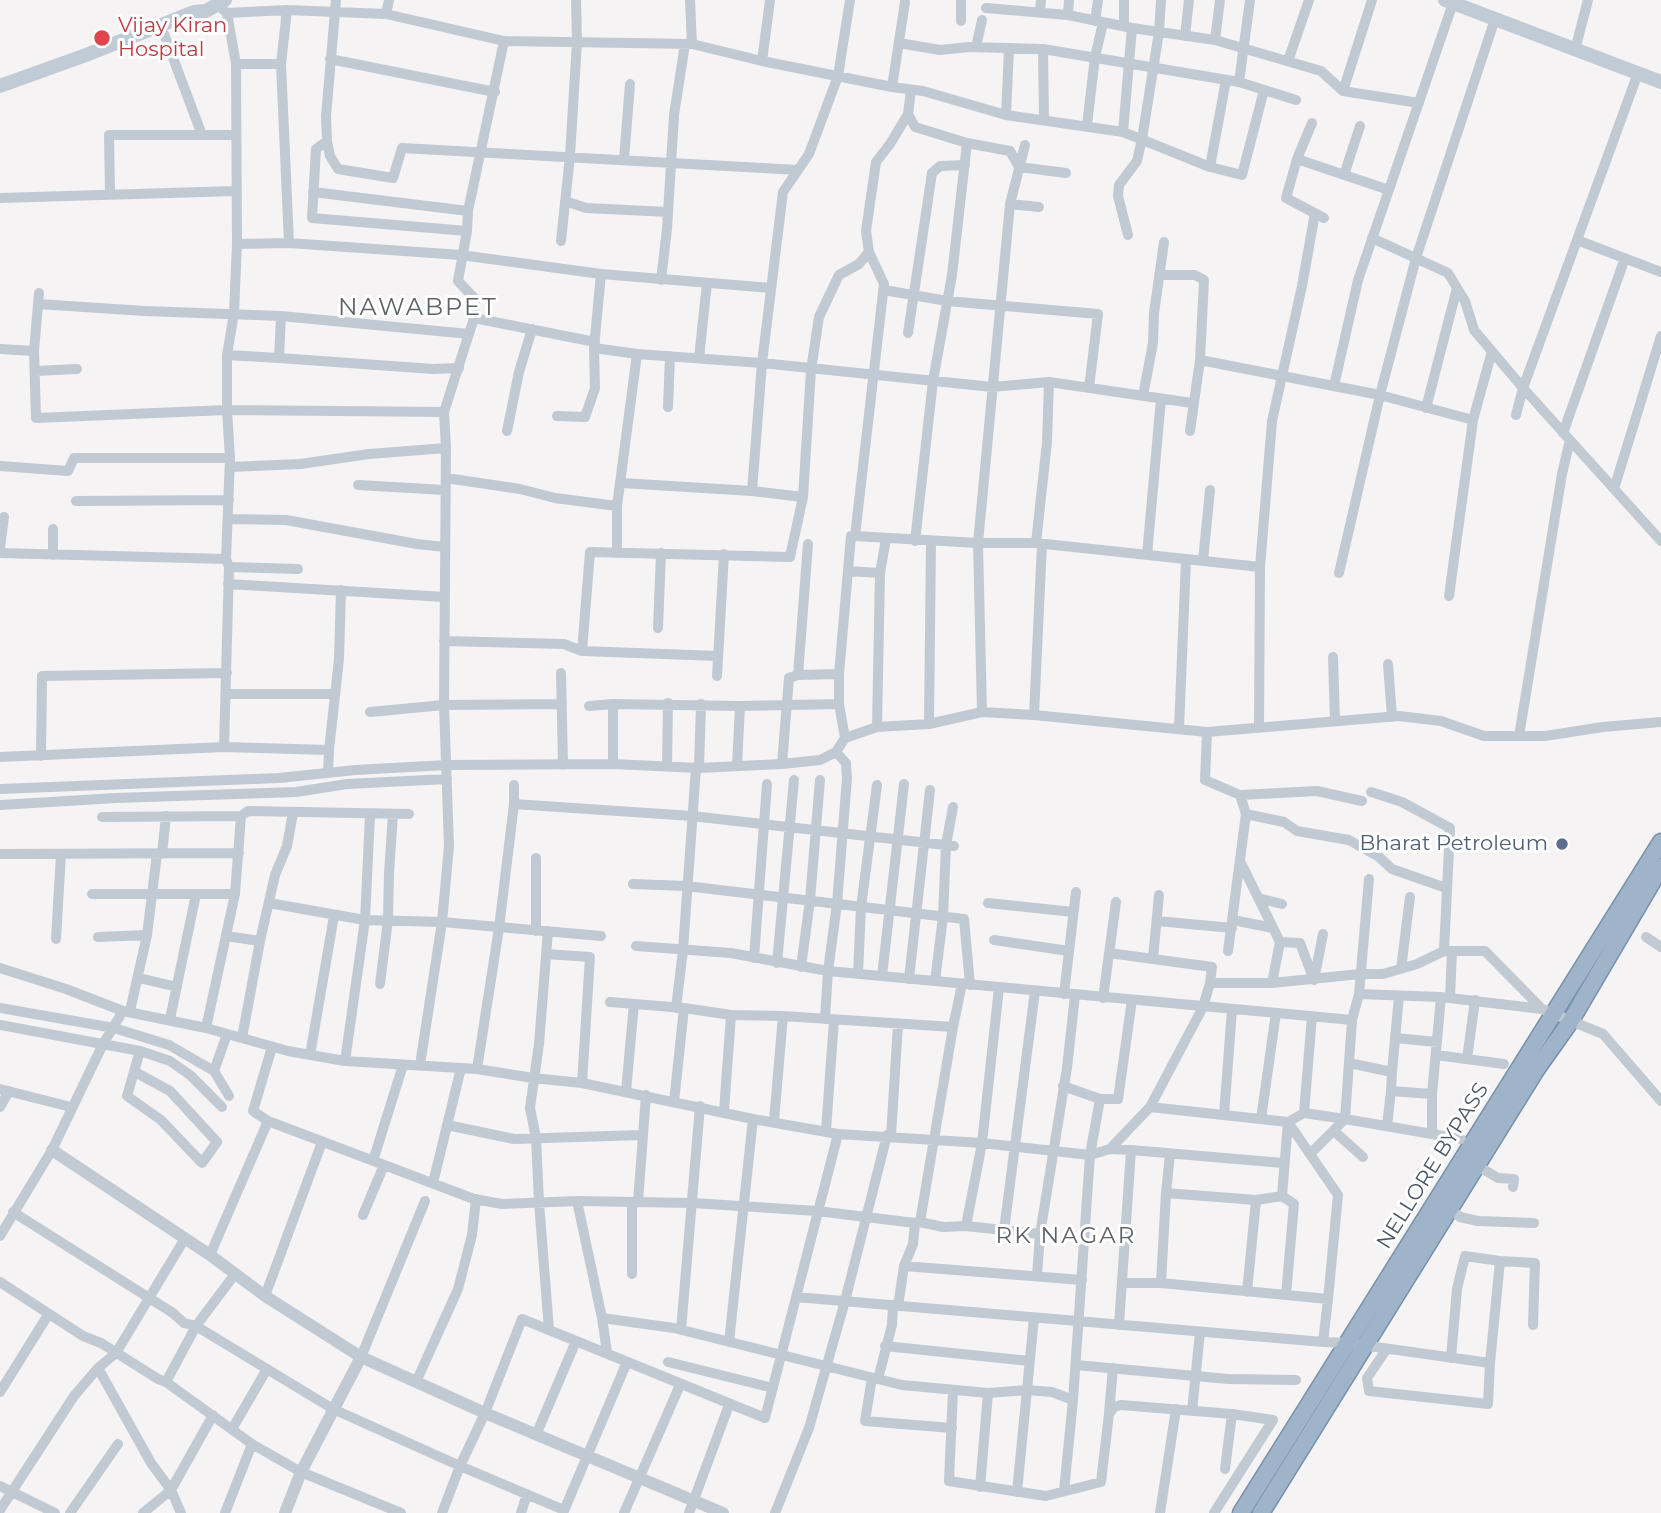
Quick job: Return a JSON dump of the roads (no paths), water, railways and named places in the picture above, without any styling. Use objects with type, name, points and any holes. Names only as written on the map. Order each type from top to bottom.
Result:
[{"type":"highway","name":"NELLORE BYPASS","points":[[1241,1513],[1548,1012],[1661,842]]},
{"type":"highway","name":"NELLORE BYPASS","points":[[1261,1513],[1536,1070],[1570,1022],[1661,867]]},
{"type":"main road","points":[[1449,2],[1661,82]]},
{"type":"main road","points":[[0,86],[140,39],[164,34],[198,20],[218,6]]},
{"type":"main road","points":[[0,95],[140,39],[194,12],[218,6]]},
{"type":"street","points":[[336,0],[330,60],[327,141],[330,156],[338,169],[393,178],[402,148],[798,170]]},
{"type":"street","points":[[387,14],[389,0]]},
{"type":"street","points":[[561,241],[570,156],[577,41],[576,0]]},
{"type":"street","points":[[661,279],[674,115],[688,44],[690,0]]},
{"type":"street","points":[[762,61],[770,0]]},
{"type":"street","points":[[752,491],[762,363],[783,192],[809,154],[838,76],[850,0]]},
{"type":"street","points":[[961,0],[961,21]]},
{"type":"street","points":[[1040,12],[1041,0]]},
{"type":"street","points":[[1068,15],[1069,0]]},
{"type":"street","points":[[1087,125],[1099,22],[1098,0]]},
{"type":"street","points":[[1123,132],[1129,62],[1124,0]]},
{"type":"street","points":[[1128,235],[1118,196],[1119,185],[1137,161],[1142,139],[1159,32],[1161,0]]},
{"type":"street","points":[[1185,36],[1189,0]]},
{"type":"street","points":[[1215,40],[1220,0]]},
{"type":"street","points":[[1239,82],[1250,0]]},
{"type":"street","points":[[1288,61],[1308,0]]},
{"type":"street","points":[[1343,91],[1372,0]]},
{"type":"street","points":[[1576,50],[1588,0]]},
{"type":"street","points":[[892,87],[905,2]]},
{"type":"street","points":[[1334,386],[1358,279],[1419,103],[1449,2]]},
{"type":"street","points":[[986,8],[1007,5],[1215,40],[1321,71],[1343,91],[1419,103]]},
{"type":"street","points":[[224,747],[230,462],[228,355],[234,313],[237,244],[236,64],[218,6],[387,14],[504,41],[688,44],[892,87],[923,91],[1006,115],[1123,132],[1210,167],[1242,174],[1264,90]]},
{"type":"street","points":[[287,10],[281,64],[289,243]]},
{"type":"street","points":[[1339,573],[1380,395],[1416,258],[1495,19]]},
{"type":"street","points":[[976,47],[982,20]]},
{"type":"street","points":[[164,34],[202,135]]},
{"type":"street","points":[[420,1065],[442,922],[449,846],[444,705],[444,412],[474,318],[475,299],[458,281],[468,211],[504,41]]},
{"type":"street","points":[[899,43],[940,50],[976,47],[1043,49],[1239,82],[1296,100]]},
{"type":"street","points":[[1006,115],[1009,48]]},
{"type":"street","points":[[1043,49],[1044,120]]},
{"type":"street","points":[[330,60],[495,92]]},
{"type":"street","points":[[236,64],[281,64]]},
{"type":"street","points":[[1516,415],[1523,388],[1638,73]]},
{"type":"street","points":[[1210,167],[1226,80]]},
{"type":"street","points":[[624,159],[630,84]]},
{"type":"street","points":[[855,536],[884,290],[884,284],[869,252],[866,231],[876,162],[908,114],[911,90]]},
{"type":"street","points":[[908,114],[915,127],[967,143],[1010,151],[1019,167]]},
{"type":"street","points":[[1259,728],[1260,567],[1272,421],[1320,215],[1286,198],[1297,159],[1312,123]]},
{"type":"street","points":[[1344,175],[1360,126]]},
{"type":"street","points":[[110,194],[108,135],[236,135]]},
{"type":"street","points":[[327,141],[316,149],[312,218],[467,231]]},
{"type":"street","points":[[915,541],[933,381],[947,301],[967,143]]},
{"type":"street","points":[[982,712],[978,543],[1010,204],[1025,145]]},
{"type":"street","points":[[1297,159],[1389,190]]},
{"type":"street","points":[[908,333],[932,173],[940,166],[964,165]]},
{"type":"street","points":[[1019,167],[1066,173]]},
{"type":"street","points":[[0,198],[236,191]]},
{"type":"street","points":[[313,192],[468,211]]},
{"type":"street","points":[[565,201],[586,208],[668,212]]},
{"type":"street","points":[[1010,204],[1039,207]]},
{"type":"street","points":[[1372,238],[1448,273],[1465,301],[1474,330],[1659,538]]},
{"type":"street","points":[[1577,240],[1661,272]]},
{"type":"street","points":[[1143,396],[1153,343],[1154,313],[1164,242]]},
{"type":"street","points":[[237,244],[289,243],[461,255],[601,274],[771,288]]},
{"type":"street","points":[[582,651],[590,552],[790,557],[803,497],[811,370],[819,317],[839,275],[859,264],[869,252]]},
{"type":"street","points":[[1519,736],[1567,436],[1625,258]]},
{"type":"street","points":[[556,416],[585,417],[595,388],[595,345],[601,274]]},
{"type":"street","points":[[1161,275],[1195,275],[1204,280],[1200,360],[1190,431]]},
{"type":"street","points":[[699,358],[707,283]]},
{"type":"street","points":[[1426,408],[1457,288]]},
{"type":"street","points":[[884,290],[947,301],[1098,314],[1089,388]]},
{"type":"street","points":[[444,412],[227,411],[36,418],[34,351],[38,299],[145,311],[281,316],[469,334]]},
{"type":"street","points":[[279,358],[281,316]]},
{"type":"street","points":[[474,318],[637,354],[762,363],[992,387],[1049,382],[1192,403]]},
{"type":"street","points":[[507,431],[519,372],[532,329]]},
{"type":"street","points":[[1614,489],[1661,336]]},
{"type":"street","points":[[0,349],[34,351]]},
{"type":"street","points":[[1449,596],[1473,420],[1492,351]]},
{"type":"street","points":[[617,553],[617,506],[637,354]]},
{"type":"street","points":[[228,355],[433,369],[459,368]]},
{"type":"street","points":[[668,407],[670,356]]},
{"type":"street","points":[[1200,360],[1380,395],[1473,420]]},
{"type":"street","points":[[35,371],[77,369]]},
{"type":"street","points":[[1034,715],[1039,543],[1049,382]]},
{"type":"street","points":[[1147,555],[1161,399]]},
{"type":"street","points":[[0,466],[68,471],[74,458],[300,464],[369,454],[446,448]]},
{"type":"street","points":[[446,478],[520,489],[555,498],[617,506]]},
{"type":"street","points":[[622,483],[803,497]]},
{"type":"street","points":[[358,485],[445,490]]},
{"type":"street","points":[[1203,561],[1210,490]]},
{"type":"street","points":[[76,500],[229,500]]},
{"type":"street","points":[[4,517],[0,550],[298,569]]},
{"type":"street","points":[[229,519],[286,520],[445,547]]},
{"type":"street","points":[[1659,538],[1661,522]]},
{"type":"street","points":[[53,528],[53,555]]},
{"type":"street","points":[[845,738],[839,704],[839,674],[851,536],[915,541],[1039,543],[1260,567]]},
{"type":"street","points":[[877,727],[880,573],[886,538]]},
{"type":"street","points":[[929,724],[931,541]]},
{"type":"street","points":[[798,675],[808,544]]},
{"type":"street","points":[[658,628],[660,553]]},
{"type":"street","points":[[717,677],[724,554]]},
{"type":"street","points":[[1179,729],[1186,560]]},
{"type":"street","points":[[848,571],[880,573]]},
{"type":"street","points":[[228,584],[445,597]]},
{"type":"street","points":[[328,773],[328,750],[339,659],[341,590]]},
{"type":"street","points":[[444,641],[564,644],[582,651],[718,656]]},
{"type":"street","points":[[1332,657],[1335,722]]},
{"type":"street","points":[[1388,664],[1392,717]]},
{"type":"street","points":[[41,756],[42,677],[227,673]]},
{"type":"street","points":[[561,673],[563,765]]},
{"type":"street","points":[[782,764],[789,678],[798,675],[839,674]]},
{"type":"street","points":[[226,694],[335,694]]},
{"type":"street","points":[[589,706],[668,703],[740,706],[839,704]]},
{"type":"street","points":[[667,766],[668,703]]},
{"type":"street","points":[[370,712],[444,705],[562,704]]},
{"type":"street","points":[[612,704],[612,764]]},
{"type":"street","points":[[674,1102],[701,704]]},
{"type":"street","points":[[737,766],[740,706]]},
{"type":"street","points":[[0,789],[250,780],[447,765],[612,764],[698,768],[782,764],[820,760],[836,752],[845,738],[877,727],[929,724],[982,712],[1207,732],[1392,717],[1441,721],[1484,736],[1545,736],[1661,722]]},
{"type":"street","points":[[1207,732],[1205,780],[1240,795],[1317,791],[1362,801]]},
{"type":"street","points":[[0,757],[224,747],[328,750]]},
{"type":"street","points":[[826,1130],[830,1020],[828,971],[837,904],[846,763],[836,752]]},
{"type":"street","points":[[0,804],[116,797],[296,792],[346,784],[447,779]]},
{"type":"street","points":[[206,1027],[235,894],[250,780]]},
{"type":"street","points":[[777,963],[794,780]]},
{"type":"street","points":[[801,967],[810,900],[820,780]]},
{"type":"street","points":[[754,958],[767,784]]},
{"type":"street","points":[[882,976],[904,784]]},
{"type":"street","points":[[477,1069],[499,928],[514,785]]},
{"type":"street","points":[[858,974],[861,907],[877,785]]},
{"type":"street","points":[[909,979],[930,790]]},
{"type":"street","points":[[1371,792],[1402,803],[1450,828],[1446,888],[1446,998],[1437,1042],[1432,1094],[1432,1133]]},
{"type":"street","points":[[1228,951],[1246,814],[1240,795]]},
{"type":"street","points":[[514,804],[692,816],[950,845]]},
{"type":"street","points":[[935,981],[953,807]]},
{"type":"street","points":[[102,817],[245,813],[409,814]]},
{"type":"street","points":[[242,1038],[260,941],[275,875],[287,846],[293,813]]},
{"type":"street","points":[[380,984],[388,920],[388,873],[393,814]]},
{"type":"street","points":[[1246,814],[1284,822],[1297,831],[1349,840],[1379,857],[1392,869],[1446,888]]},
{"type":"street","points":[[345,1061],[365,920],[370,815]]},
{"type":"street","points":[[0,1236],[52,1150],[103,1044],[127,1011],[139,978],[166,816]]},
{"type":"street","points":[[0,854],[239,853]]},
{"type":"street","points":[[56,939],[61,854]]},
{"type":"street","points":[[536,858],[536,931]]},
{"type":"street","points":[[1241,863],[1280,942],[1272,983]]},
{"type":"street","points":[[1311,1153],[1345,1119],[1352,1020],[1359,994],[1370,879]]},
{"type":"street","points":[[633,884],[687,886],[964,919],[966,985],[953,1027],[935,1139],[913,1244],[904,1266],[892,1325],[865,1421],[952,1427]]},
{"type":"street","points":[[1064,994],[1076,892]]},
{"type":"street","points":[[92,894],[235,894]]},
{"type":"street","points":[[170,1019],[196,894]]},
{"type":"street","points":[[1153,958],[1159,895]]},
{"type":"street","points":[[1401,969],[1410,897]]},
{"type":"street","points":[[1258,898],[1282,904]]},
{"type":"street","points":[[1103,998],[1116,902]]},
{"type":"street","points":[[269,903],[365,920],[442,922],[601,936]]},
{"type":"street","points":[[988,903],[1073,912]]},
{"type":"street","points":[[310,1055],[334,916]]},
{"type":"street","points":[[1157,921],[1273,928]]},
{"type":"street","points":[[548,932],[540,1031],[530,1108],[536,1138],[550,1330]]},
{"type":"street","points":[[1314,980],[1323,934]]},
{"type":"street","points":[[99,937],[147,935]]},
{"type":"street","points":[[226,936],[260,941]]},
{"type":"street","points":[[1646,937],[1659,942]]},
{"type":"street","points":[[994,940],[1069,951]]},
{"type":"street","points":[[1280,942],[1300,943],[1314,980]]},
{"type":"street","points":[[636,946],[731,953],[828,971],[1352,1020]]},
{"type":"street","points":[[1210,983],[1272,983],[1382,974],[1448,951],[1485,951],[1548,1012]]},
{"type":"street","points":[[1109,953],[1212,967],[1203,1007],[1150,1107],[1110,1149]]},
{"type":"street","points":[[546,954],[590,957],[582,1083]]},
{"type":"street","points":[[0,968],[127,1011],[206,1027],[272,1047],[345,1061],[477,1069],[582,1083],[838,1134],[889,1135],[1090,1155],[1110,1149],[1283,1163]]},
{"type":"street","points":[[139,978],[177,987]]},
{"type":"street","points":[[966,1226],[982,1143],[999,988]]},
{"type":"street","points":[[1004,1230],[1035,991]]},
{"type":"street","points":[[1359,994],[1475,1000],[1548,1012],[1603,1034],[1661,1101]]},
{"type":"street","points":[[1037,1276],[1040,1234],[1075,995]]},
{"type":"street","points":[[1387,1126],[1399,996]]},
{"type":"street","points":[[1063,1086],[1100,1099],[1118,1099],[1132,1000]]},
{"type":"street","points":[[1467,1059],[1475,1000]]},
{"type":"street","points":[[610,1002],[731,1015],[953,1027]]},
{"type":"street","points":[[626,1091],[634,1004]]},
{"type":"street","points":[[0,1008],[114,1028],[169,1045],[214,1071],[229,1096]]},
{"type":"street","points":[[1224,1115],[1232,1010]]},
{"type":"street","points":[[1261,1119],[1276,1013]]},
{"type":"street","points":[[724,1111],[731,1015]]},
{"type":"street","points":[[774,1121],[783,1016]]},
{"type":"street","points":[[1304,1113],[1312,1016]]},
{"type":"street","points":[[775,1513],[809,1429],[889,1135],[898,1024]]},
{"type":"street","points":[[0,1025],[139,1051],[170,1061],[190,1074],[222,1107]]},
{"type":"street","points":[[214,1071],[227,1034]]},
{"type":"street","points":[[1395,1038],[1437,1042]]},
{"type":"street","points":[[272,1047],[253,1111],[268,1121],[476,1199],[502,1204],[577,1200],[743,1206],[867,1216],[943,1227],[966,1226],[1040,1234]]},
{"type":"street","points":[[135,1072],[170,1091],[217,1142],[202,1163],[161,1120],[127,1096],[139,1051]]},
{"type":"street","points":[[1436,1055],[1504,1063]]},
{"type":"street","points":[[1349,1063],[1392,1072]]},
{"type":"street","points":[[363,1215],[403,1065]]},
{"type":"street","points":[[433,1183],[461,1068]]},
{"type":"street","points":[[0,1107],[4,1090],[71,1107]]},
{"type":"street","points":[[1391,1091],[1432,1094]]},
{"type":"street","points":[[632,1274],[635,1202],[646,1095]]},
{"type":"street","points":[[1064,1491],[1076,1365],[1090,1155],[1100,1099]]},
{"type":"street","points":[[681,1330],[701,1106]]},
{"type":"street","points":[[1150,1107],[1288,1122],[1304,1113],[1461,1139]]},
{"type":"street","points":[[729,1342],[753,1119]]},
{"type":"street","points":[[210,1255],[268,1121]]},
{"type":"street","points":[[1288,1122],[1338,1195],[1323,1342]]},
{"type":"street","points":[[1282,1196],[1288,1122]]},
{"type":"street","points":[[447,1125],[514,1139],[642,1135]]},
{"type":"street","points":[[1334,1130],[1363,1157]]},
{"type":"street","points":[[442,1513],[522,1319],[765,1418],[838,1134]]},
{"type":"street","points":[[265,1296],[322,1142]]},
{"type":"street","points":[[52,1150],[210,1255],[265,1296],[360,1357],[639,1478],[691,1507],[723,1513]]},
{"type":"street","points":[[1119,1325],[1131,1150]]},
{"type":"street","points":[[1161,1283],[1171,1154]]},
{"type":"street","points":[[1476,1166],[1498,1178],[1514,1179],[1513,1187]]},
{"type":"street","points":[[1166,1193],[1256,1200],[1282,1196],[1294,1204],[1286,1296]]},
{"type":"street","points":[[416,1382],[458,1289],[472,1235],[476,1199]]},
{"type":"street","points":[[577,1200],[607,1352]]},
{"type":"street","points":[[1247,1292],[1256,1200]]},
{"type":"street","points":[[285,1513],[301,1472],[360,1357],[425,1201]]},
{"type":"street","points":[[1450,1208],[1460,1217],[1478,1221],[1534,1223]]},
{"type":"street","points":[[13,1212],[184,1322],[196,1326],[333,1409],[563,1511],[627,1362]]},
{"type":"street","points":[[0,1510],[74,1396],[98,1368],[116,1353],[184,1240]]},
{"type":"street","points":[[1451,1358],[1457,1289],[1465,1256],[1535,1264],[1533,1325]]},
{"type":"street","points":[[1386,1350],[1367,1378],[1369,1391],[1488,1404],[1500,1261]]},
{"type":"street","points":[[904,1266],[1082,1280]]},
{"type":"street","points":[[166,1382],[196,1326],[235,1274]]},
{"type":"street","points":[[0,1282],[48,1315],[166,1382],[253,1444],[301,1472],[401,1513]]},
{"type":"street","points":[[1122,1283],[1161,1283],[1328,1299]]},
{"type":"street","points":[[796,1297],[1347,1343],[1490,1363]]},
{"type":"street","points":[[0,1392],[48,1315]]},
{"type":"street","points":[[602,1318],[681,1330],[902,1385],[988,1393],[1027,1390],[1052,1392],[1073,1400]]},
{"type":"street","points":[[1017,1492],[1034,1318]]},
{"type":"street","points":[[1192,1410],[1200,1332]]},
{"type":"street","points":[[536,1435],[576,1341]]},
{"type":"street","points":[[886,1346],[1029,1361]]},
{"type":"street","points":[[668,1362],[773,1388]]},
{"type":"street","points":[[1076,1365],[1196,1376],[1296,1380]]},
{"type":"street","points":[[98,1368],[151,1463],[171,1490],[181,1513]]},
{"type":"street","points":[[953,1390],[949,1481],[1046,1496],[1101,1482],[1113,1368]]},
{"type":"street","points":[[232,1429],[267,1369]]},
{"type":"street","points":[[624,1513],[680,1385]]},
{"type":"street","points":[[980,1487],[988,1393]]},
{"type":"street","points":[[691,1507],[729,1405]]},
{"type":"street","points":[[1109,1414],[1114,1406],[1121,1405],[1273,1420],[1214,1513]]},
{"type":"street","points":[[1160,1513],[1176,1409]]},
{"type":"street","points":[[1225,1469],[1232,1414]]},
{"type":"street","points":[[143,1513],[171,1490],[213,1415]]},
{"type":"street","points":[[70,1513],[118,1444]]},
{"type":"street","points":[[225,1513],[253,1444]]},
{"type":"street","points":[[0,1486],[55,1513]]},
{"type":"street","points":[[521,1513],[527,1494]]},
{"type":"place","name":"Vijay Kiran Hospital","points":[[102,38]]},
{"type":"place","name":"Bharat Petroleum","points":[[1562,844]]},
{"type":"district","name":"NAWABPET","points":[[418,308]]},
{"type":"district","name":"RK NAGAR","points":[[1066,1236]]}]
